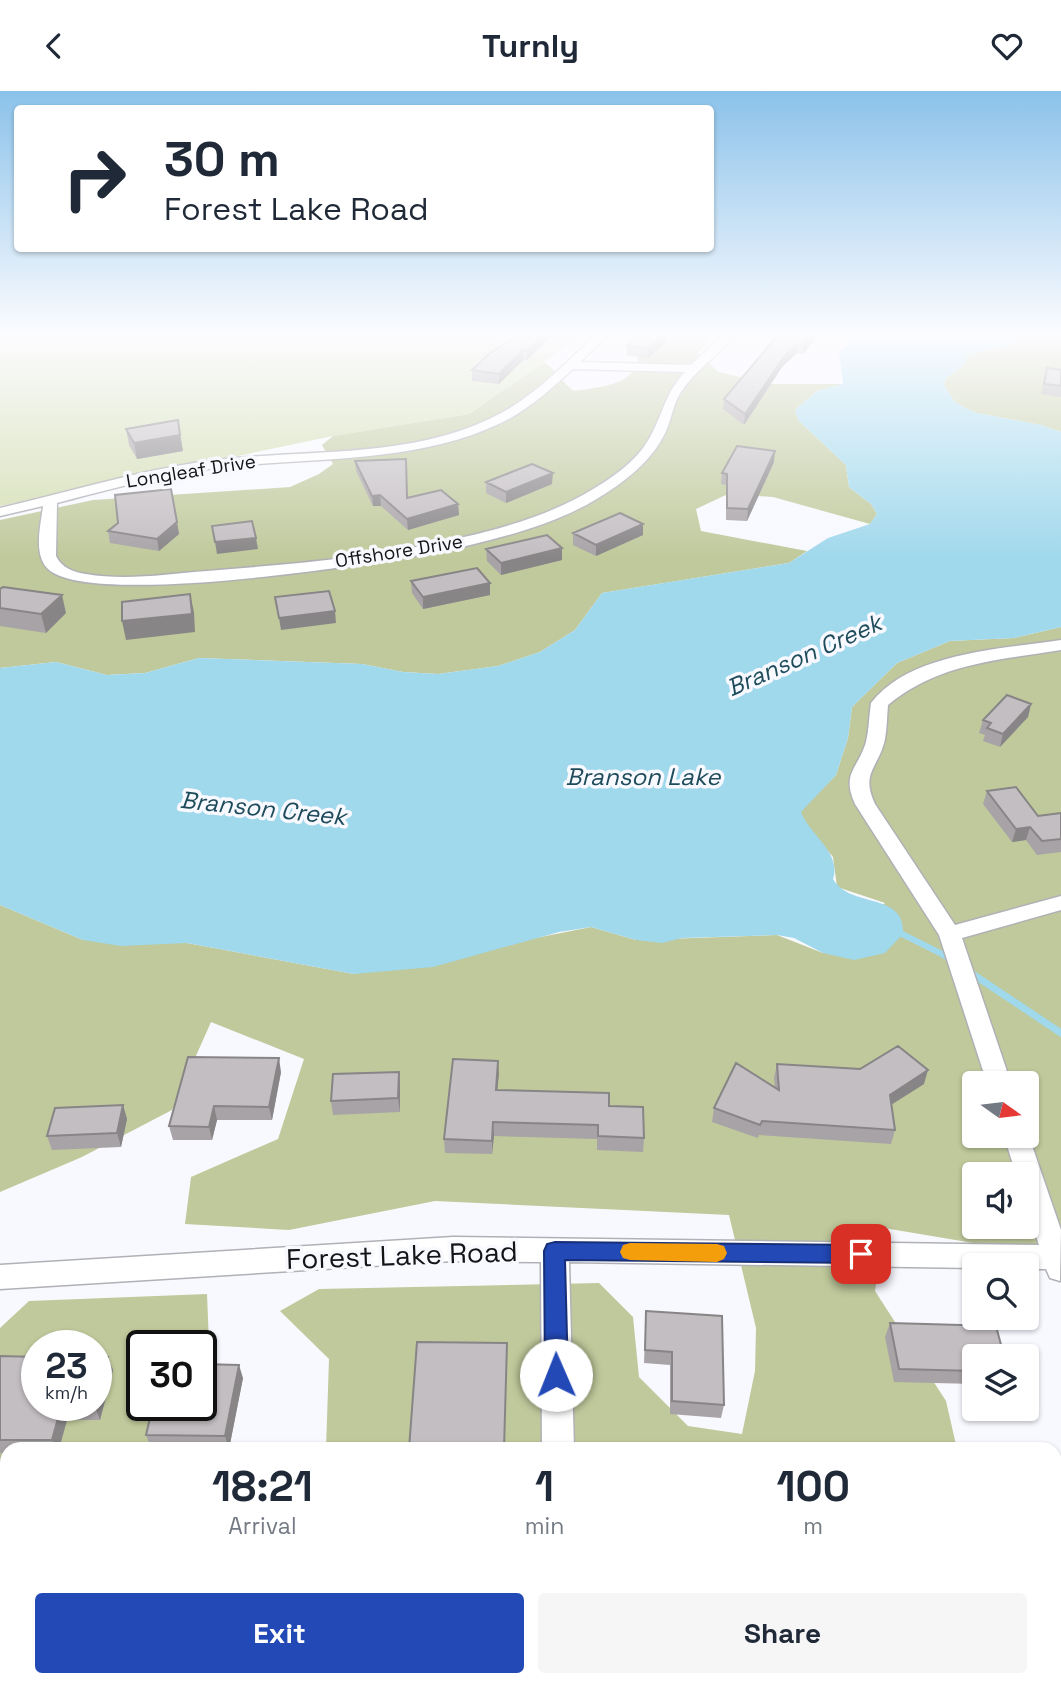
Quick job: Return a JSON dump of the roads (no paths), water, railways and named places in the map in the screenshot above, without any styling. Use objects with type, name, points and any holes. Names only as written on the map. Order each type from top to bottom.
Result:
[{"type":"street","name":"Longleaf Drive","points":[[0,512],[203,466],[397,447],[454,436],[515,409]]},
{"type":"street","name":"Offshore Drive","points":[[50,500],[47,553],[50,562],[72,575],[108,582],[328,563],[447,545],[551,515],[588,498],[620,478],[643,458],[654,444],[666,409]]},
{"type":"street","points":[[995,1071],[950,934],[860,794],[857,778],[874,745],[880,703],[903,683],[933,667],[1061,645]]},
{"type":"street","points":[[950,934],[1061,903]]},
{"type":"street","points":[[1021,1148],[1059,1264]]},
{"type":"street","name":"Forest Lake Road","points":[[0,1277],[453,1249],[1059,1264]]},
{"type":"street","points":[[555,1251],[558,1442]]},
{"type":"water","name":"Branson Lake","points":[[969,409],[1061,432],[1061,627],[1014,638],[950,641],[897,663],[852,707],[848,738],[836,775],[801,812],[829,852],[835,870],[833,879],[841,888],[887,906],[896,911],[902,921],[903,934],[885,953],[854,960],[823,953],[794,938],[777,935],[682,938],[662,943],[636,940],[591,927],[559,932],[433,967],[354,974],[187,943],[121,946],[83,940],[0,905],[0,668],[56,662],[107,675],[145,673],[199,658],[362,664],[403,672],[438,674],[498,666],[540,652],[575,630],[602,593],[789,563],[828,538],[870,524],[877,514],[871,504],[849,487],[846,465],[798,420],[795,410]]},
{"type":"waterway","points":[[898,932],[944,955]]},
{"type":"waterway","points":[[944,955],[948,957]]},
{"type":"waterway","points":[[944,955],[951,959]]},
{"type":"waterway","points":[[968,971],[1061,1033]]},
{"type":"water label","name":"Branson Creek","points":[[804,655]]},
{"type":"water label","name":"Branson Creek","points":[[263,808]]}]
